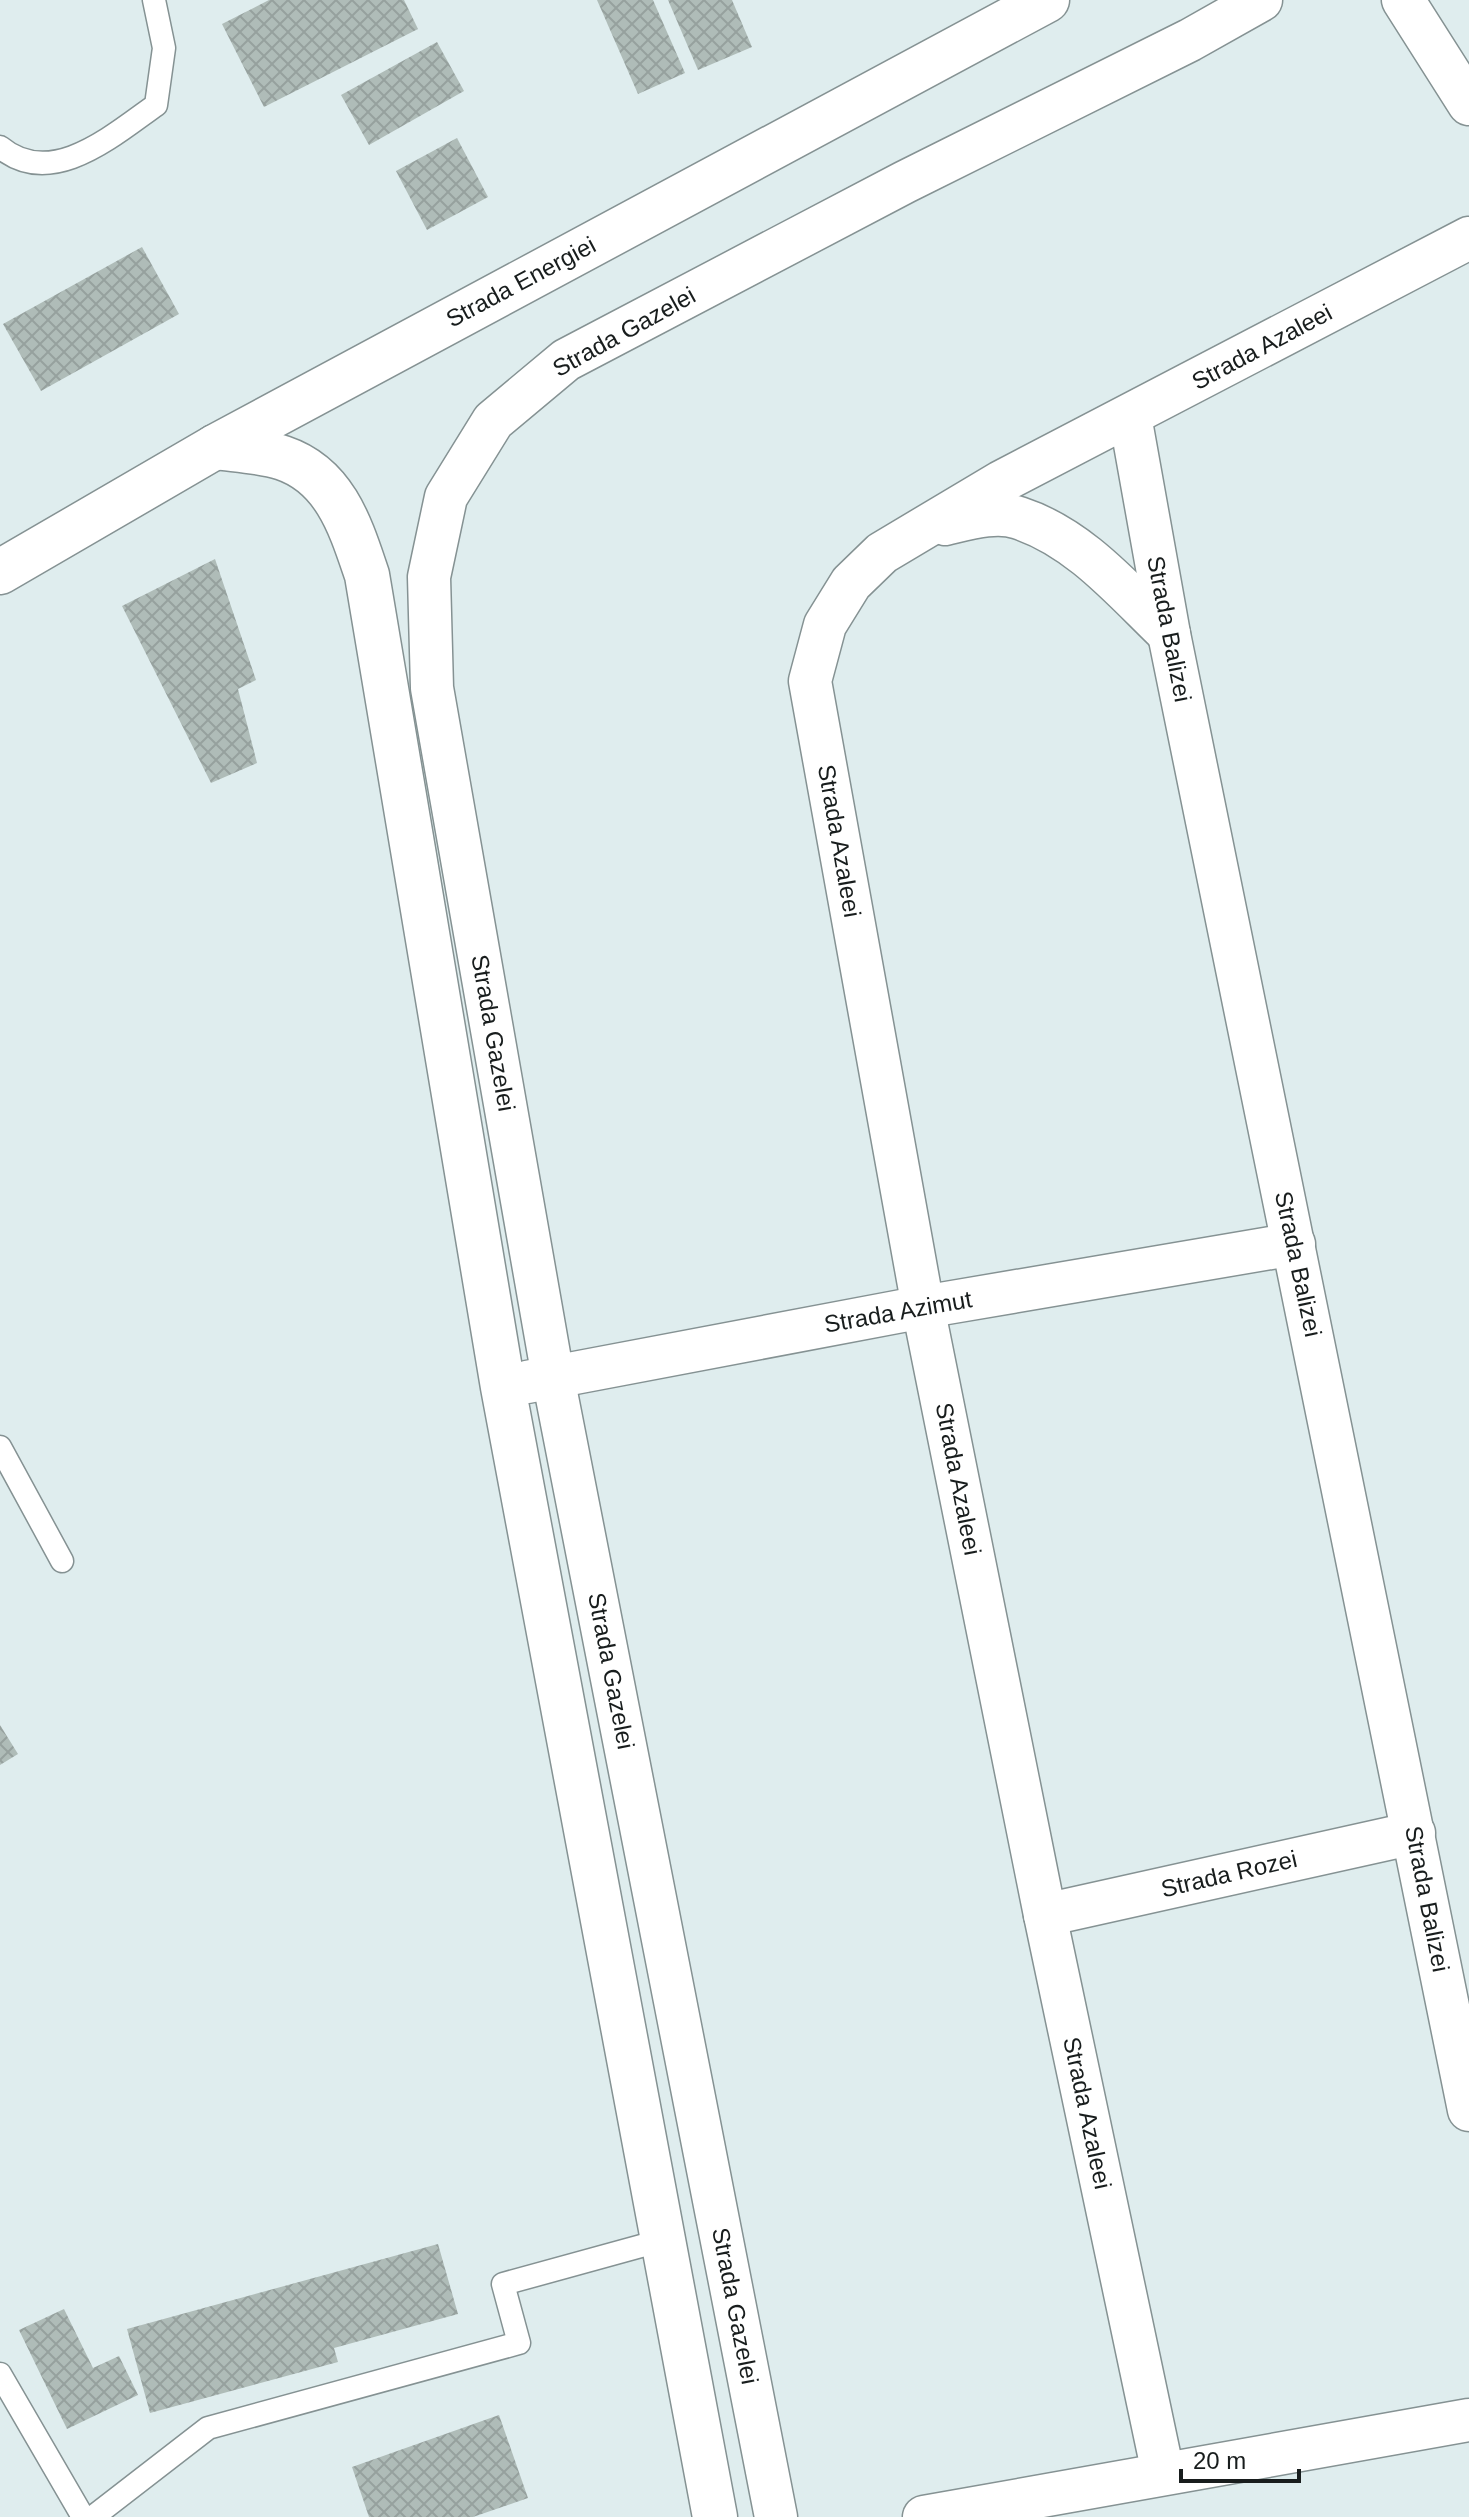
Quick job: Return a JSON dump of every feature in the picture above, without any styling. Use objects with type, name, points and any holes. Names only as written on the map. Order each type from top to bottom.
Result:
[{"type":"street","name":"Strada Energiei","points":[[0,572],[215,447],[1047,0]]},
{"type":"street","name":"Strada Gazelei","points":[[776,2517],[553,1377],[432,688],[429,577],[446,497],[493,421],[566,360],[905,182],[1190,40],[1261,0]]},
{"type":"street","points":[[1403,0],[1469,104]]},
{"type":"street","name":"Strada Azaleei","points":[[1163,2473],[1045,1915],[923,1307],[810,681],[825,625],[851,583],[882,553],[1001,482],[1469,238]]},
{"type":"street","name":"Strada Balizei","points":[[1130,416],[1169,634],[1414,1833],[1459,2017],[1469,2110]]},
{"type":"street","name":"Strada Gazelei","points":[[215,447],[284,458],[324,482],[349,521],[367,575],[503,1387],[715,2517]]},
{"type":"street","name":"Strada Azaleei","points":[[929,527],[978,516],[1017,517],[1079,548],[1169,634]]},
{"type":"street","name":"Strada Azimut","points":[[503,1387],[923,1307],[1294,1244]]},
{"type":"street","name":"Strada Rozei","points":[[1045,1915],[1414,1833]]},
{"type":"street","points":[[924,2517],[1469,2420]]},
{"type":"lane","points":[[0,147],[17,162],[50,165],[103,143],[156,105],[164,48],[154,0]]},
{"type":"lane","points":[[0,1447],[62,1561]]},
{"type":"lane","points":[[93,2517],[208,2428],[519,2343],[503,2284],[663,2240]]},
{"type":"lane","points":[[0,2374],[83,2517]]},
{"type":"building","points":[[269,0],[404,0],[418,29],[264,107],[222,24]]},
{"type":"building","points":[[597,0],[653,0],[685,73],[638,94]]},
{"type":"building","points":[[668,0],[732,0],[752,47],[698,70]]},
{"type":"building","points":[[437,42],[464,91],[369,145],[341,95]]},
{"type":"building","points":[[457,138],[488,197],[427,230],[396,171]]},
{"type":"building","points":[[142,247],[179,314],[41,391],[3,324]]},
{"type":"building","points":[[215,559],[256,680],[238,689],[257,763],[211,783],[122,606]]},
{"type":"building","points":[[0,1725],[18,1754],[0,1765]]},
{"type":"building","points":[[438,2244],[458,2314],[334,2348],[338,2362],[150,2413],[127,2329]]},
{"type":"building","points":[[64,2309],[93,2368],[119,2356],[138,2395],[67,2429],[19,2330]]},
{"type":"building","points":[[499,2415],[528,2498],[473,2517],[369,2517],[352,2467]]}]
